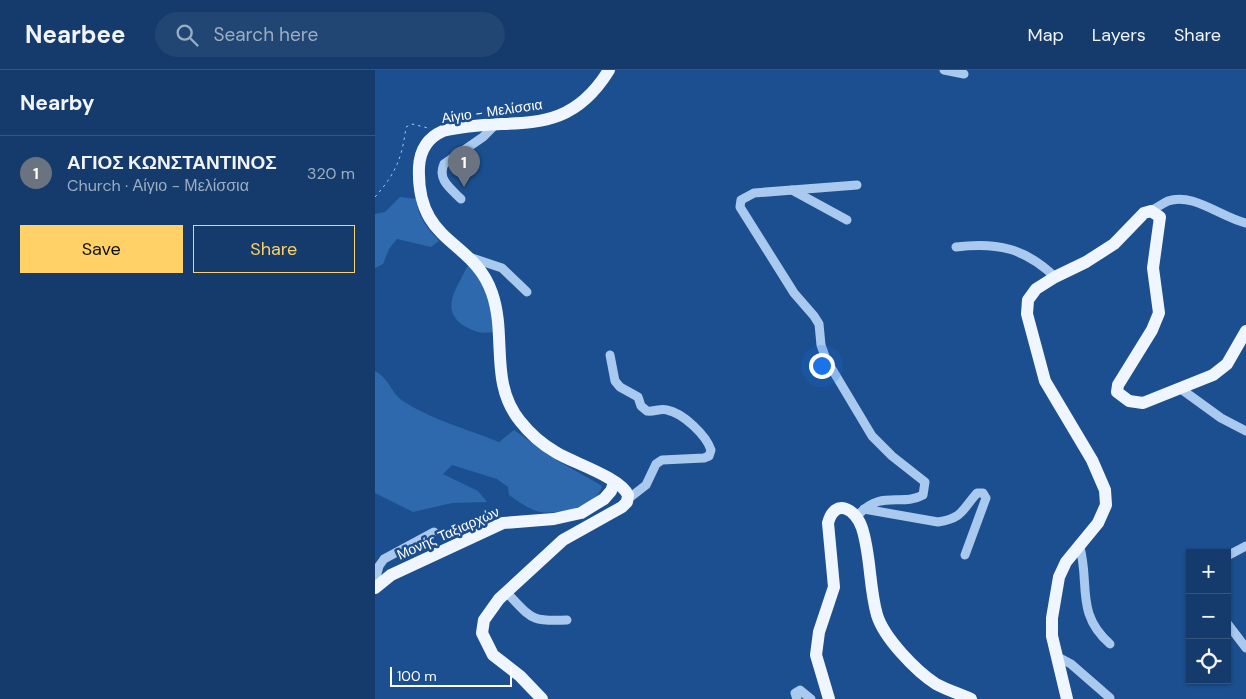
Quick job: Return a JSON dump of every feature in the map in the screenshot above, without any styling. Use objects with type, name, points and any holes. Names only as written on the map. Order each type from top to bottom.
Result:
[{"type":"main road","name":"Αίγιο - Μελίσσια","points":[[609,70],[586,100],[563,115],[538,121],[450,130],[437,134],[428,141],[421,154],[419,170],[423,202],[432,223],[481,271],[493,297],[501,379],[505,395],[513,412],[542,443],[624,489],[628,499]]},
{"type":"main road","points":[[1067,699],[1052,636],[1052,618],[1059,577],[1065,562],[1103,514],[1106,505],[1105,490],[1092,460],[1045,381],[1033,343],[1027,314],[1028,300],[1036,289],[1055,277],[1086,262],[1114,244],[1144,213],[1151,211],[1161,217],[1153,268],[1159,313],[1152,330],[1118,385],[1117,392],[1129,401],[1143,403],[1213,375],[1227,364],[1246,331]]},
{"type":"main road","name":"Μονής Ταξιαρχών","points":[[375,588],[391,575],[491,527],[509,521],[554,519],[581,513],[605,499],[611,492],[614,483]]},
{"type":"main road","points":[[542,699],[521,676],[493,655],[486,645],[482,632],[484,620],[489,611],[506,592],[563,540],[621,507],[628,499]]},
{"type":"main road","points":[[829,699],[816,655],[819,632],[834,587],[828,523],[830,515],[835,510],[843,508],[861,512],[877,616],[888,635],[928,678],[945,688],[971,699]]},
{"type":"lane","points":[[944,70],[964,74]]},
{"type":"lane","points":[[461,199],[441,177],[441,170],[444,164],[483,137],[495,125]]},
{"type":"lane","points":[[857,184],[755,193],[741,200],[740,208],[788,286],[819,324],[821,345],[826,359],[872,436],[892,456],[925,482],[923,495],[886,499],[861,512]]},
{"type":"lane","points":[[792,190],[847,220]]},
{"type":"lane","points":[[1151,211],[1167,201],[1177,199],[1192,201],[1246,223]]},
{"type":"lane","points":[[956,246],[980,244],[1023,252],[1041,263],[1055,277]]},
{"type":"lane","points":[[464,255],[502,268],[527,292]]},
{"type":"lane","points":[[610,355],[615,380],[620,387],[632,392],[647,411],[670,410],[679,416],[708,442],[711,450],[709,456],[704,458],[669,458],[662,460],[656,464],[646,485],[628,499]]},
{"type":"lane","points":[[1181,389],[1221,418],[1246,431]]},
{"type":"lane","points":[[861,512],[938,522],[950,520],[962,514],[977,493],[983,493],[986,498],[965,555]]},
{"type":"lane","points":[[375,581],[379,566],[384,560],[434,532]]},
{"type":"lane","points":[[1079,544],[1087,613],[1093,626],[1110,644]]},
{"type":"lane","points":[[1231,554],[1246,546]]},
{"type":"lane","points":[[506,592],[529,617],[537,621],[567,620]]},
{"type":"lane","points":[[1231,628],[1246,648]]},
{"type":"lane","points":[[1056,656],[1071,664],[1110,698]]},
{"type":"lane","points":[[797,699],[795,693],[800,690],[811,699]]},
{"type":"path","points":[[375,197],[391,178],[398,164],[408,124],[425,126],[437,134]]},
{"type":"shaded area","points":[[400,197],[416,199],[424,222],[439,241],[431,247],[397,239],[389,249],[383,264],[375,268],[375,214],[385,212]]},
{"type":"shaded area","points":[[468,265],[481,279],[488,295],[493,332],[482,333],[470,329],[458,321],[453,314],[452,299]]},
{"type":"shaded area","points":[[375,371],[384,378],[399,398],[414,408],[499,442],[514,430],[558,461],[602,487],[592,500],[575,508],[566,511],[540,512],[509,495],[508,487],[497,479],[452,465],[443,474],[478,491],[487,502],[452,503],[413,512],[375,493]]},
{"type":"place","name":"ΑΓΙΟΣ ΚΩΝΣΤΑΝΤΙΝΟΣ","points":[[464,187]]}]
